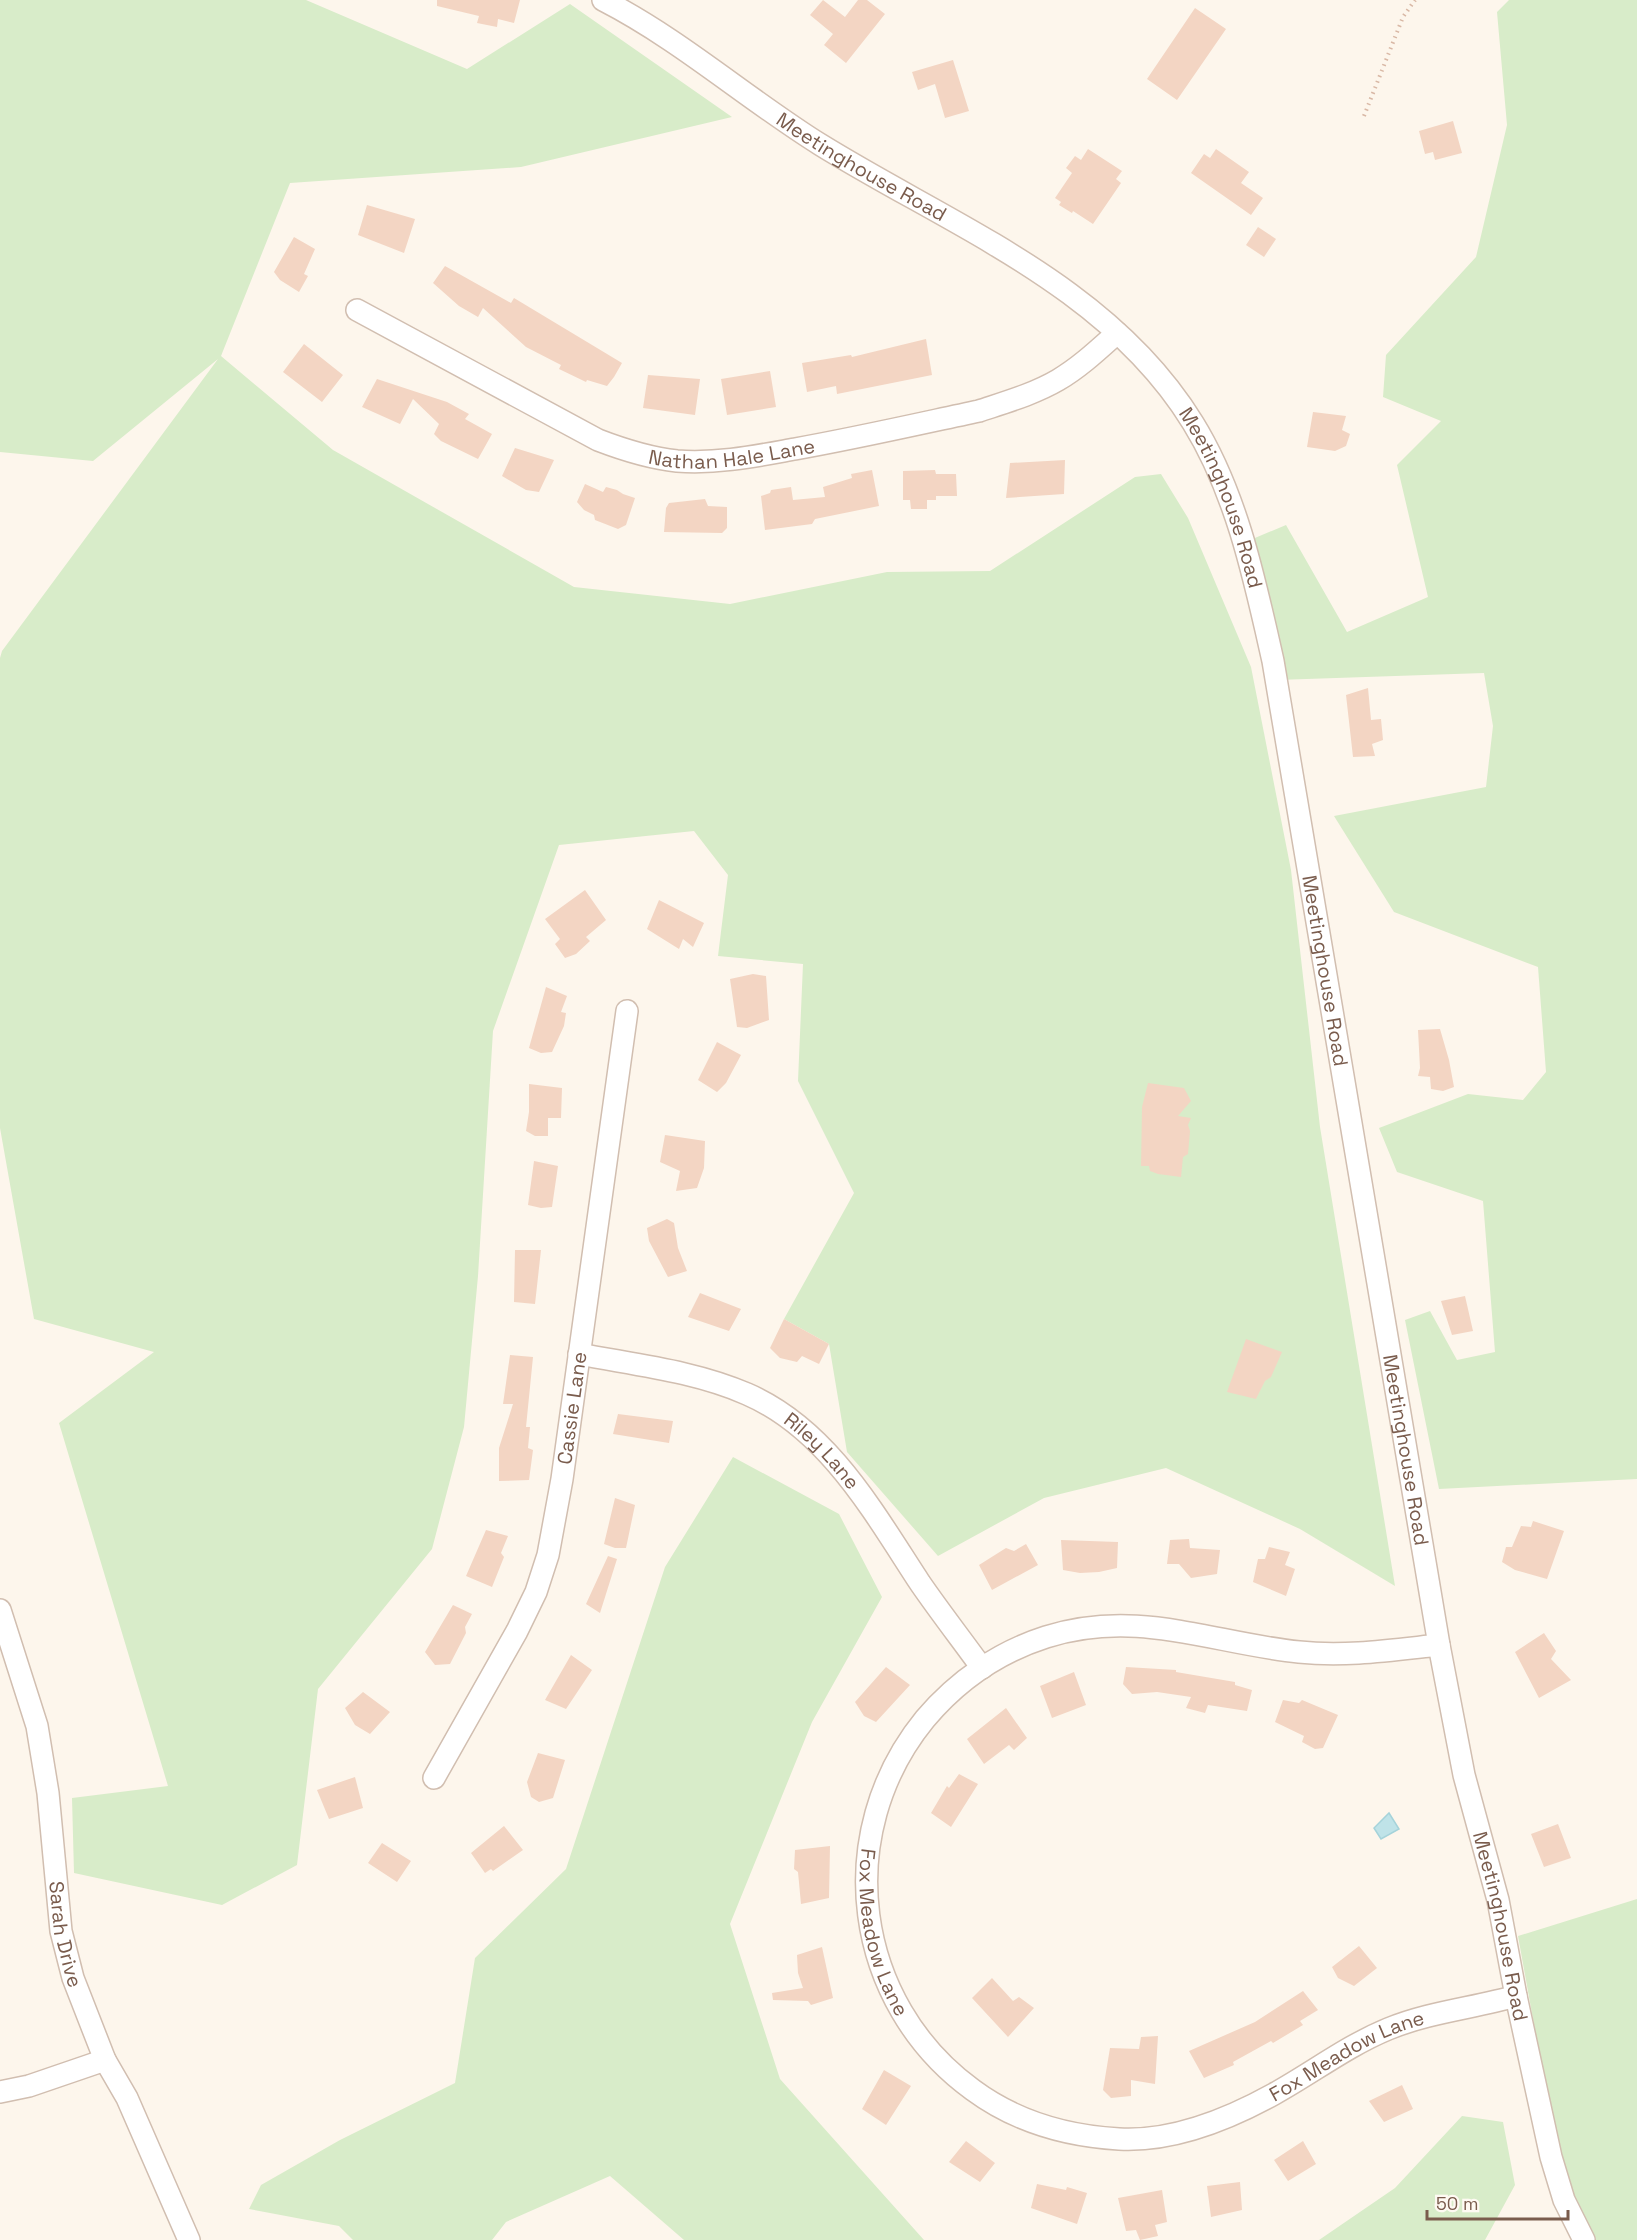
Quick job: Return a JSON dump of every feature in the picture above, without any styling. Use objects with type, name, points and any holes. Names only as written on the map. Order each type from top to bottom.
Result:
[{"type":"street","name":"Meetinghouse Road","points":[[603,0],[675,44],[820,145],[1006,250],[1061,288],[1117,333],[1167,387],[1204,443],[1230,501],[1265,624],[1285,726],[1439,1645],[1464,1775],[1498,1900],[1516,1996],[1556,2178],[1572,2220],[1584,2240]]},
{"type":"street","name":"Nathan Hale Lane","points":[[357,310],[598,440],[627,452],[652,458],[708,462],[734,460],[819,445],[979,411],[1057,381],[1078,367],[1117,333]]},
{"type":"street","name":"Cassie Lane","points":[[434,1778],[517,1631],[536,1592],[548,1555],[556,1517],[627,1011]]},
{"type":"street","name":"Riley Lane","points":[[579,1354],[705,1379],[758,1400],[804,1431],[836,1463],[864,1498],[924,1588],[982,1668]]},
{"type":"street","name":"Sarah Drive","points":[[0,1610],[37,1726],[48,1793],[61,1931],[73,1978],[105,2061],[127,2098],[189,2240]]},
{"type":"street","name":"Fox Meadow Lane","points":[[1439,1645],[1329,1655],[1274,1649],[1184,1630],[1117,1625],[1081,1629],[1046,1637],[1013,1650],[957,1686],[934,1708],[898,1759],[874,1817],[868,1848],[867,1910],[873,1941],[894,1999],[910,2026],[929,2051],[951,2073],[976,2092],[1021,2117],[1060,2131],[1122,2140],[1183,2133],[1215,2122],[1276,2093],[1346,2049],[1387,2029],[1516,1996]]},
{"type":"street","points":[[0,2092],[29,2086],[105,2061]]},
{"type":"path","points":[[1364,116],[1403,17],[1415,0]]},
{"type":"green space","points":[[0,0],[306,0],[467,69],[570,4],[732,117],[521,167],[290,183],[221,356],[333,450],[574,587],[730,604],[887,572],[990,571],[1135,477],[1161,474],[1188,518],[1251,667],[1291,870],[1320,1127],[1395,1586],[1300,1529],[1166,1468],[1044,1498],[938,1556],[847,1452],[829,1344],[784,1319],[854,1193],[798,1081],[803,964],[718,956],[728,875],[694,831],[559,845],[493,1031],[478,1276],[464,1427],[432,1549],[318,1689],[297,1865],[222,1905],[74,1873],[72,1798],[168,1786],[59,1423],[154,1352],[34,1319],[0,1128],[0,658],[2,651],[218,359],[93,461],[0,452]]},
{"type":"green space","points":[[1509,0],[1637,0],[1637,1479],[1439,1489],[1405,1320],[1430,1311],[1457,1360],[1495,1352],[1483,1201],[1397,1172],[1379,1128],[1468,1094],[1523,1100],[1546,1072],[1538,967],[1394,912],[1334,816],[1486,787],[1493,726],[1484,673],[1277,680],[1243,543],[1286,525],[1347,632],[1428,597],[1397,465],[1441,421],[1383,397],[1386,355],[1476,257],[1507,125],[1497,12]]},
{"type":"green space","points":[[733,1457],[839,1514],[882,1597],[812,1722],[730,1924],[780,2079],[924,2240],[684,2240],[610,2176],[506,2222],[492,2240],[353,2240],[339,2226],[249,2209],[261,2185],[340,2140],[455,2083],[475,1958],[566,1869],[665,1567]]},
{"type":"green space","points":[[1637,1899],[1637,2240],[1593,2240],[1577,2216],[1558,2157],[1518,1936]]},
{"type":"green space","points":[[1462,2116],[1503,2122],[1515,2185],[1485,2240],[1319,2240],[1395,2188]]},
{"type":"water","points":[[1389,1813],[1399,1829],[1381,1839],[1374,1828]]},
{"type":"building","points":[[437,0],[520,0],[514,23],[498,19],[497,27],[477,23],[479,16],[437,6]]},
{"type":"building","points":[[823,0],[845,17],[858,0],[867,0],[885,14],[846,63],[824,45],[833,34],[810,15]]},
{"type":"building","points":[[1195,8],[1226,29],[1177,100],[1147,79]]},
{"type":"building","points":[[953,60],[969,111],[945,118],[935,84],[918,90],[912,72]]},
{"type":"building","points":[[1453,121],[1462,153],[1435,160],[1433,152],[1425,154],[1419,131]]},
{"type":"building","points":[[1088,149],[1122,171],[1116,179],[1121,183],[1093,224],[1059,205],[1061,202],[1055,198],[1072,173],[1066,168],[1075,156],[1081,160]]},
{"type":"building","points":[[1216,149],[1249,172],[1241,183],[1263,198],[1251,215],[1191,173],[1204,154],[1210,158]]},
{"type":"building","points":[[367,205],[415,219],[404,253],[358,235]]},
{"type":"building","points":[[1258,227],[1276,239],[1264,257],[1246,245]]},
{"type":"building","points":[[294,237],[315,249],[304,274],[308,276],[299,292],[280,280],[274,272]]},
{"type":"building","points":[[445,266],[511,303],[514,298],[622,363],[614,377],[607,386],[587,380],[586,382],[559,369],[561,365],[526,347],[483,308],[478,317],[459,306],[433,283]]},
{"type":"building","points":[[926,339],[932,375],[837,394],[836,386],[807,392],[802,363],[851,355],[852,357]]},
{"type":"building","points":[[304,344],[343,375],[322,402],[283,372]]},
{"type":"building","points":[[770,371],[776,407],[727,415],[721,379]]},
{"type":"building","points":[[648,375],[700,379],[695,415],[643,408]]},
{"type":"building","points":[[377,379],[447,402],[469,414],[465,419],[492,434],[478,459],[441,441],[434,434],[439,424],[413,399],[400,424],[362,407]]},
{"type":"building","points":[[1313,412],[1346,416],[1342,430],[1350,434],[1346,446],[1335,451],[1307,447]]},
{"type":"building","points":[[515,448],[554,460],[539,492],[526,490],[502,476]]},
{"type":"building","points":[[1065,460],[1064,494],[1006,498],[1010,463]]},
{"type":"building","points":[[872,470],[879,506],[815,519],[812,524],[765,530],[761,496],[770,493],[771,490],[791,487],[793,500],[825,497],[823,487],[852,478],[851,474]]},
{"type":"building","points":[[935,470],[936,474],[956,474],[957,496],[936,496],[936,500],[927,500],[927,509],[911,509],[910,500],[903,500],[903,471]]},
{"type":"building","points":[[585,484],[603,492],[606,487],[617,490],[635,498],[626,525],[618,529],[595,520],[594,515],[584,510],[577,502]]},
{"type":"building","points":[[705,499],[708,506],[727,507],[727,528],[722,533],[664,532],[666,508],[669,503]]},
{"type":"building","points":[[1368,688],[1371,720],[1381,719],[1383,740],[1372,744],[1375,756],[1353,757],[1346,695]]},
{"type":"building","points":[[585,890],[606,920],[586,937],[590,941],[576,954],[565,958],[555,944],[560,939],[545,919]]},
{"type":"building","points":[[659,900],[704,923],[693,947],[683,939],[679,949],[647,929]]},
{"type":"building","points":[[753,974],[766,976],[769,1020],[747,1028],[737,1027],[730,979]]},
{"type":"building","points":[[546,987],[567,996],[561,1012],[566,1013],[564,1026],[552,1052],[541,1053],[529,1048]]},
{"type":"building","points":[[1440,1029],[1454,1087],[1443,1091],[1431,1089],[1430,1077],[1418,1076],[1420,1068],[1418,1030]]},
{"type":"building","points":[[717,1042],[741,1055],[726,1083],[717,1092],[698,1080]]},
{"type":"building","points":[[1148,1083],[1184,1088],[1191,1101],[1178,1116],[1191,1118],[1188,1125],[1190,1131],[1188,1154],[1183,1157],[1181,1177],[1158,1174],[1150,1171],[1149,1166],[1141,1166],[1142,1107]]},
{"type":"building","points":[[529,1084],[562,1088],[561,1118],[548,1118],[548,1136],[535,1136],[526,1131]]},
{"type":"building","points":[[665,1135],[705,1141],[704,1168],[697,1188],[676,1191],[680,1171],[660,1162]]},
{"type":"building","points":[[534,1161],[558,1166],[552,1207],[541,1208],[528,1205]]},
{"type":"building","points":[[667,1219],[674,1223],[678,1248],[687,1271],[668,1277],[649,1241],[647,1228]]},
{"type":"building","points":[[515,1250],[541,1250],[535,1304],[514,1302]]},
{"type":"building","points":[[700,1293],[741,1309],[729,1331],[688,1317]]},
{"type":"building","points":[[1465,1296],[1473,1331],[1452,1335],[1441,1301]]},
{"type":"building","points":[[784,1319],[829,1344],[819,1364],[802,1356],[797,1362],[780,1358],[770,1348]]},
{"type":"building","points":[[1246,1339],[1282,1352],[1271,1377],[1265,1381],[1256,1399],[1227,1392]]},
{"type":"building","points":[[510,1355],[533,1357],[526,1427],[530,1427],[528,1448],[533,1450],[529,1480],[499,1481],[499,1448],[513,1404],[503,1404]]},
{"type":"building","points":[[618,1414],[673,1421],[669,1443],[613,1434]]},
{"type":"building","points":[[615,1498],[635,1505],[626,1548],[615,1548],[604,1544]]},
{"type":"building","points":[[1533,1521],[1564,1531],[1547,1579],[1515,1570],[1502,1562],[1506,1547],[1512,1547],[1521,1526],[1531,1527]]},
{"type":"building","points":[[486,1530],[508,1536],[501,1553],[504,1557],[492,1587],[466,1576]]},
{"type":"building","points":[[1189,1539],[1190,1548],[1220,1550],[1217,1574],[1191,1578],[1179,1564],[1167,1564],[1170,1540]]},
{"type":"building","points":[[1061,1540],[1118,1542],[1117,1568],[1080,1573],[1063,1570]]},
{"type":"building","points":[[1026,1544],[1038,1565],[992,1590],[979,1565],[1006,1548],[1014,1551]]},
{"type":"building","points":[[1269,1547],[1290,1552],[1285,1565],[1295,1569],[1286,1596],[1253,1582],[1258,1559],[1265,1559]]},
{"type":"building","points":[[608,1556],[617,1559],[600,1613],[586,1604]]},
{"type":"building","points":[[453,1605],[472,1614],[465,1627],[466,1633],[450,1664],[435,1665],[425,1652]]},
{"type":"building","points":[[1544,1633],[1556,1651],[1551,1659],[1571,1680],[1539,1698],[1515,1652]]},
{"type":"building","points":[[571,1655],[592,1670],[566,1709],[545,1700]]},
{"type":"building","points":[[886,1667],[910,1685],[876,1722],[864,1716],[855,1702]]},
{"type":"building","points":[[1126,1667],[1176,1670],[1176,1672],[1235,1682],[1235,1685],[1252,1690],[1247,1711],[1208,1705],[1205,1713],[1186,1708],[1191,1697],[1157,1692],[1132,1694],[1123,1684]]},
{"type":"building","points":[[1074,1672],[1086,1705],[1052,1718],[1040,1686]]},
{"type":"building","points":[[363,1692],[390,1712],[370,1734],[355,1725],[345,1708]]},
{"type":"building","points":[[1283,1700],[1299,1703],[1302,1700],[1338,1715],[1323,1748],[1315,1749],[1302,1742],[1304,1736],[1275,1722]]},
{"type":"building","points":[[1006,1708],[1027,1738],[1014,1750],[1009,1745],[984,1764],[967,1739]]},
{"type":"building","points":[[538,1753],[565,1760],[553,1798],[539,1802],[531,1797],[527,1782]]},
{"type":"building","points":[[959,1774],[978,1784],[951,1827],[931,1813],[947,1786],[949,1788]]},
{"type":"building","points":[[355,1777],[363,1808],[329,1819],[317,1790]]},
{"type":"building","points":[[1558,1824],[1571,1858],[1544,1867],[1531,1834]]},
{"type":"building","points":[[504,1826],[523,1850],[493,1871],[491,1869],[485,1873],[471,1853]]},
{"type":"building","points":[[382,1843],[411,1861],[397,1882],[368,1863]]},
{"type":"building","points":[[830,1846],[829,1898],[801,1904],[798,1872],[794,1869],[795,1850]]},
{"type":"building","points":[[1359,1946],[1377,1968],[1354,1986],[1338,1978],[1332,1967]]},
{"type":"building","points":[[822,1947],[833,1998],[811,2005],[808,2001],[773,2000],[772,1993],[803,1988],[798,1973],[797,1955]]},
{"type":"building","points":[[992,1978],[1013,2001],[1019,1997],[1034,2008],[1008,2037],[972,1998]]},
{"type":"building","points":[[1303,1991],[1318,2010],[1300,2021],[1303,2025],[1273,2043],[1271,2041],[1233,2062],[1234,2065],[1204,2078],[1189,2051],[1255,2022]]},
{"type":"building","points":[[1158,2036],[1155,2084],[1131,2080],[1131,2096],[1111,2098],[1103,2090],[1110,2048],[1139,2049],[1141,2037]]},
{"type":"building","points":[[884,2070],[911,2086],[886,2125],[862,2109]]},
{"type":"building","points":[[1402,2085],[1413,2109],[1384,2122],[1369,2101]]},
{"type":"building","points":[[966,2141],[995,2163],[980,2182],[949,2162]]},
{"type":"building","points":[[1303,2141],[1316,2164],[1288,2181],[1274,2160]]},
{"type":"building","points":[[1240,2182],[1242,2210],[1211,2217],[1207,2186]]},
{"type":"building","points":[[1037,2184],[1066,2190],[1067,2187],[1087,2193],[1077,2224],[1031,2208]]},
{"type":"building","points":[[1162,2190],[1167,2222],[1155,2225],[1158,2236],[1140,2240],[1136,2230],[1126,2231],[1118,2198]]}]
